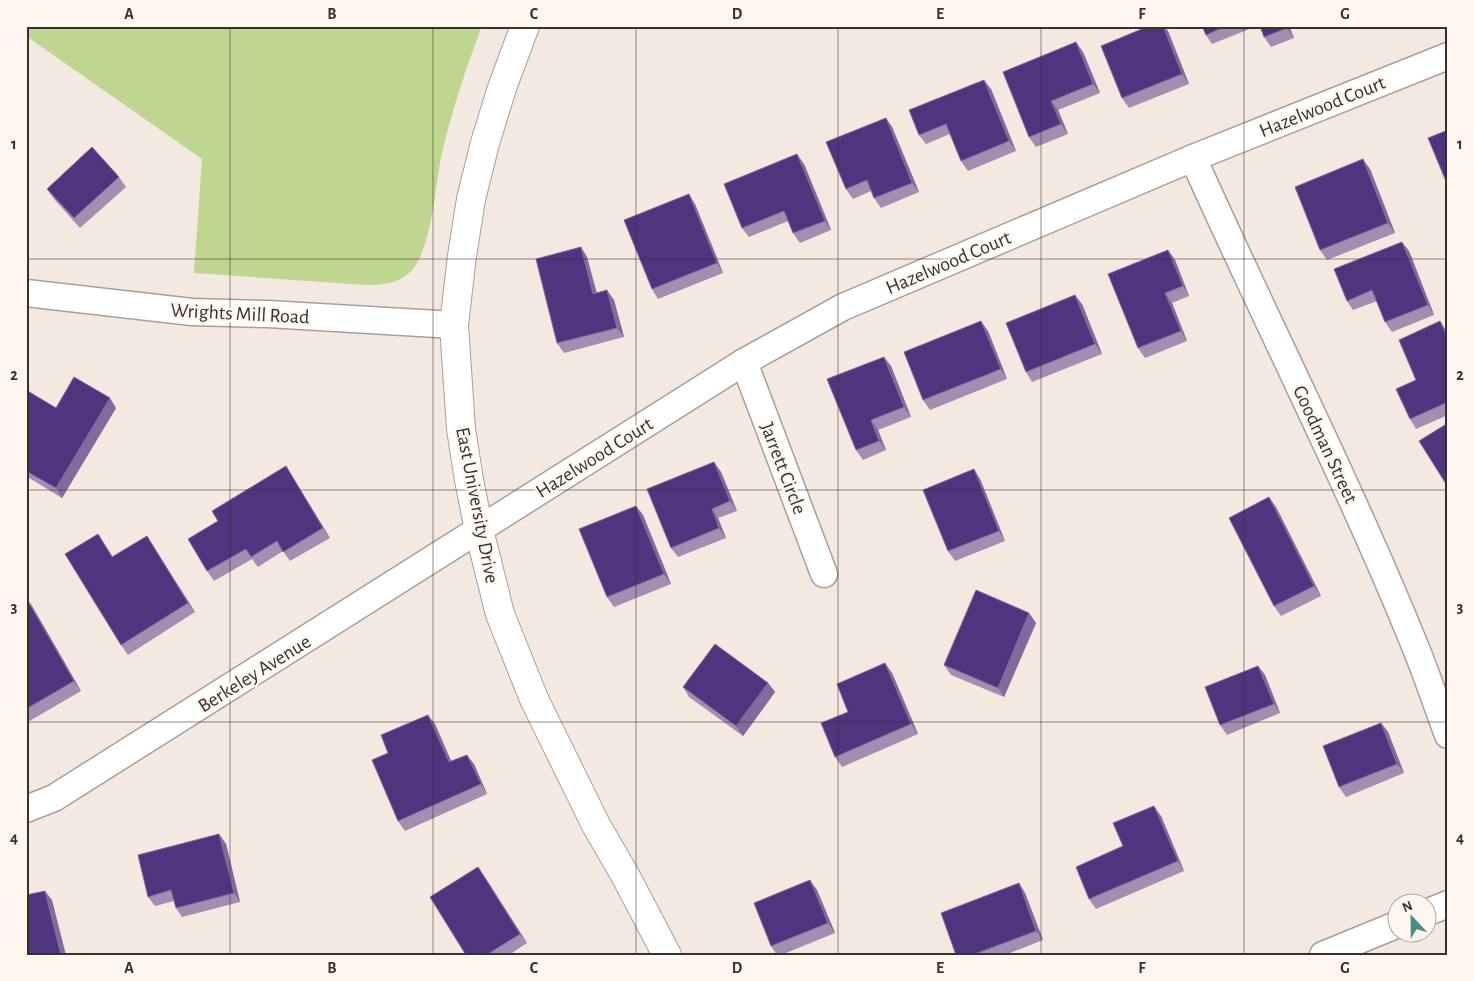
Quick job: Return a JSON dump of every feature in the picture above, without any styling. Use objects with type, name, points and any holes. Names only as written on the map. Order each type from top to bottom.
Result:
[{"type":"main road","name":"East University Drive","points":[[525,26],[502,88],[485,143],[471,199],[454,325],[461,429],[469,480],[500,614],[534,699],[596,825],[667,955]]},
{"type":"street","name":"Hazelwood Court","points":[[480,530],[744,362],[843,307],[1193,158],[1448,56]]},
{"type":"street","name":"Goodman Street","points":[[1193,158],[1238,259],[1334,460],[1416,647],[1448,735]]},
{"type":"street","name":"Wrights Mill Road","points":[[26,293],[192,312],[268,314],[454,325]]},
{"type":"street","name":"Jarrett Circle","points":[[744,362],[824,574]]},
{"type":"street","name":"Berkeley Avenue","points":[[26,810],[63,793],[480,530]]},
{"type":"street","points":[[1436,909],[1448,904]]},
{"type":"street","points":[[1322,955],[1386,929]]},
{"type":"green space","points":[[26,26],[482,26],[450,121],[442,153],[428,235],[417,264],[399,280],[372,285],[194,273],[202,159],[26,36]]},
{"type":"building","points":[[1149,26],[1163,26],[1182,74],[1122,98],[1101,46]]},
{"type":"building","points":[[1202,26],[1226,26],[1206,35]]},
{"type":"building","points":[[1260,26],[1286,26],[1287,28],[1264,37]]},
{"type":"building","points":[[1076,42],[1093,84],[1051,101],[1061,124],[1029,137],[1003,72]]},
{"type":"building","points":[[984,80],[1009,141],[961,161],[946,124],[919,135],[909,110]]},
{"type":"building","points":[[886,118],[912,183],[874,198],[867,180],[846,189],[826,142]]},
{"type":"building","points":[[1448,130],[1448,186],[1428,138]]},
{"type":"building","points":[[92,147],[119,177],[74,218],[47,189]]},
{"type":"building","points":[[797,154],[825,221],[793,233],[784,211],[742,228],[724,184]]},
{"type":"building","points":[[1363,159],[1388,223],[1320,250],[1295,187]]},
{"type":"building","points":[[689,194],[717,263],[652,289],[624,220]]},
{"type":"building","points":[[1402,242],[1428,305],[1385,322],[1372,290],[1347,301],[1334,269]]},
{"type":"building","points":[[581,247],[593,294],[607,290],[617,328],[557,343],[536,259]]},
{"type":"building","points":[[1168,250],[1183,286],[1165,293],[1181,331],[1138,348],[1108,274]]},
{"type":"building","points":[[1075,295],[1095,344],[1026,372],[1006,323]]},
{"type":"building","points":[[981,321],[1001,369],[923,400],[904,352]]},
{"type":"building","points":[[1440,321],[1448,339],[1448,402],[1410,419],[1396,389],[1416,380],[1399,340]]},
{"type":"building","points":[[884,357],[904,407],[871,420],[879,441],[856,450],[827,379]]},
{"type":"building","points":[[74,377],[110,398],[56,488],[26,471],[26,390],[56,408]]},
{"type":"building","points":[[1448,423],[1448,487],[1419,441]]},
{"type":"building","points":[[714,462],[730,501],[712,509],[719,528],[671,548],[647,489]]},
{"type":"building","points":[[286,466],[323,528],[283,552],[277,541],[251,557],[246,549],[207,571],[188,539],[218,521],[212,511]]},
{"type":"building","points":[[974,469],[999,531],[948,551],[923,490]]},
{"type":"building","points":[[1269,497],[1314,586],[1274,606],[1229,518]]},
{"type":"building","points":[[636,506],[664,574],[607,597],[579,529]]},
{"type":"building","points":[[98,534],[112,557],[147,536],[188,603],[121,645],[65,554]]},
{"type":"building","points":[[976,590],[1029,613],[998,688],[944,665]]},
{"type":"building","points":[[26,598],[74,681],[26,709]]},
{"type":"building","points":[[715,644],[768,683],[736,726],[683,687]]},
{"type":"building","points":[[885,663],[911,724],[835,757],[821,723],[848,712],[837,684]]},
{"type":"building","points":[[1258,666],[1274,704],[1220,725],[1205,687]]},
{"type":"building","points":[[428,715],[449,762],[467,755],[481,784],[398,821],[372,760],[388,753],[381,735]]},
{"type":"building","points":[[1381,723],[1397,764],[1339,787],[1323,746]]},
{"type":"building","points":[[1154,806],[1178,861],[1089,899],[1076,867],[1123,846],[1113,823]]},
{"type":"building","points":[[219,834],[234,893],[176,908],[171,890],[148,897],[138,855]]},
{"type":"building","points":[[478,867],[520,934],[486,955],[466,955],[430,897]]},
{"type":"building","points":[[810,880],[828,923],[771,946],[754,903]]},
{"type":"building","points":[[1019,883],[1036,931],[972,955],[956,955],[941,913]]},
{"type":"building","points":[[45,891],[61,955],[26,955],[26,895]]}]
